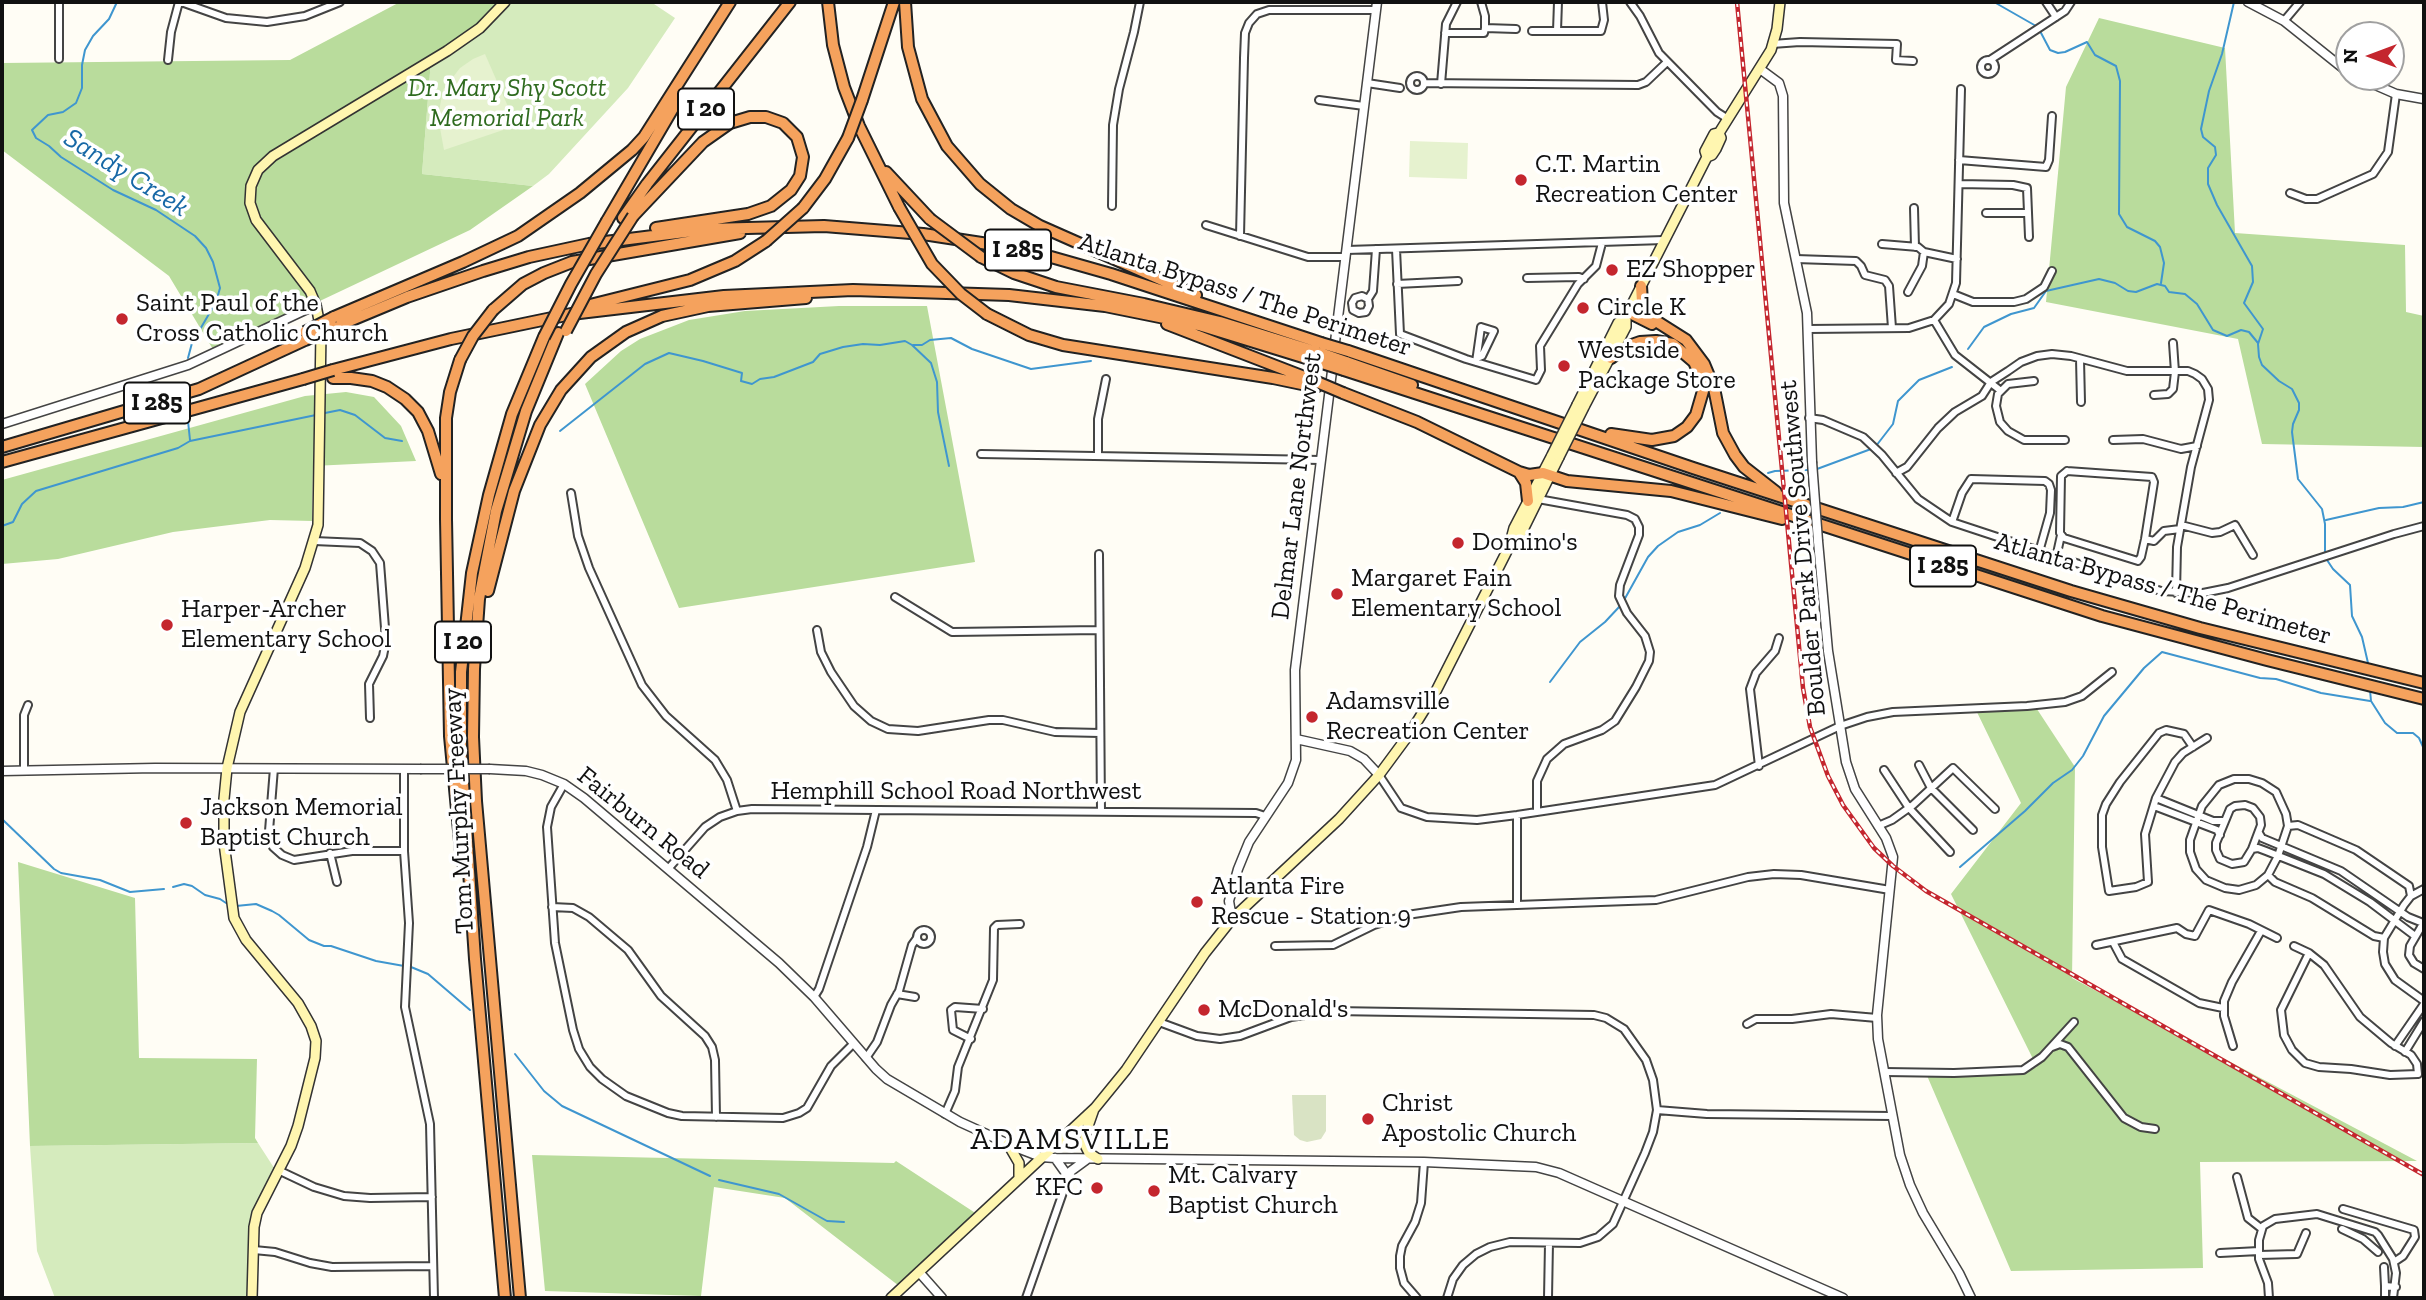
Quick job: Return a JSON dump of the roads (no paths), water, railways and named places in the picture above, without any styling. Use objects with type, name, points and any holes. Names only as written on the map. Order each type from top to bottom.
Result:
[{"type":"highway","name":"Tom Murphy Freeway","points":[[505,1298],[475,960],[461,753],[464,634],[476,552],[493,477],[512,414],[544,337],[571,284],[733,2]]},
{"type":"highway","points":[[335,322],[517,236],[546,219],[604,174],[632,150],[654,124],[733,2]]},
{"type":"highway","name":"I 20","points":[[562,332],[584,282],[647,184],[790,2]]},
{"type":"highway","points":[[828,2],[831,34],[851,108],[899,207],[932,264],[961,294],[987,314],[1029,335],[1063,345],[1316,384]]},
{"type":"highway","points":[[571,314],[589,304],[676,285],[735,261],[766,241],[803,208],[825,179],[848,138],[894,2]]},
{"type":"highway","points":[[905,2],[908,47],[922,99],[947,146],[980,184],[1011,209],[1040,226],[1237,314]]},
{"type":"highway","points":[[589,244],[646,229],[748,214],[771,206],[791,190],[800,176],[803,157],[799,142],[787,127],[770,118],[750,117],[730,123],[703,142],[628,217]]},
{"type":"highway","points":[[867,143],[887,173],[930,219],[981,257],[1014,273],[1056,287],[1209,319],[1320,353]]},
{"type":"highway","points":[[475,960],[453,777],[446,519],[448,405],[460,360],[473,335],[493,310],[514,290],[555,268],[581,260],[792,226]]},
{"type":"highway","name":"Atlanta Bypass / The Perimeter","points":[[2,447],[188,393],[285,351],[305,336],[335,322],[529,257],[589,244],[709,229],[792,226],[890,230],[1001,246],[1111,274],[1237,314],[1320,353],[1542,434],[2102,617],[2424,698]]},
{"type":"highway","points":[[1641,286],[1642,302],[1648,316],[1686,340],[1712,379],[1721,426],[1730,448],[1744,467],[1780,496]]},
{"type":"highway","points":[[488,591],[514,491],[540,425],[569,380],[611,341],[639,325],[680,311],[708,306],[896,290]]},
{"type":"highway","name":"Atlanta Bypass / The Perimeter","points":[[333,374],[451,339],[571,314],[746,294],[896,290],[1028,297],[1124,310],[1320,353],[1594,433],[2071,591],[2200,628],[2424,683]]},
{"type":"highway","points":[[1124,310],[1214,341],[1316,384],[1417,422],[1519,472],[1529,475],[1546,474],[1567,481],[1671,491],[1766,516],[1835,530]]},
{"type":"highway","points":[[1627,314],[1676,338],[1697,355]]},
{"type":"highway","points":[[1594,433],[1659,440],[1674,436],[1688,427],[1700,407],[1702,383],[1694,362],[1673,344],[1627,314]]},
{"type":"highway","name":"Tom Murphy Freeway","points":[[520,1298],[476,801],[473,720],[477,615],[491,532],[515,443],[534,390],[562,332]]},
{"type":"highway","points":[[473,720],[488,591],[500,523],[517,455],[562,332]]},
{"type":"highway","points":[[1611,358],[1626,347],[1640,342],[1673,344]]},
{"type":"highway","points":[[333,374],[380,384],[399,395],[418,412],[437,454],[446,519]]},
{"type":"highway","name":"I 285","points":[[2,462],[301,380],[333,374]]},
{"type":"highway","points":[[1519,472],[1533,500]]},
{"type":"main road","points":[[252,1298],[257,1213],[298,1126],[315,1058],[316,1041],[312,1026],[298,1003],[246,940],[234,918],[223,821],[227,768],[244,701],[305,568],[314,541],[320,509],[321,331],[316,305],[304,281],[256,220],[249,195],[258,170],[273,156],[469,37],[505,2]]},
{"type":"main road","points":[[891,1298],[1095,1108],[1126,1070],[1205,953],[1232,919],[1339,819],[1379,775],[1410,733],[1436,691],[1509,547],[1514,528],[1533,500],[1580,406],[1618,323],[1627,314],[1707,157],[1705,151],[1760,69],[1772,44],[1780,2]]},
{"type":"main road","points":[[1580,406],[1611,358],[1626,327],[1627,314]]},
{"type":"main road","points":[[1094,1159],[1084,1143],[1095,1108]]},
{"type":"main road","points":[[1008,1144],[1018,1163],[1019,1178]]},
{"type":"street","points":[[59,2],[59,59]]},
{"type":"street","points":[[168,60],[171,32],[180,2],[226,18],[267,22],[305,16],[340,2]]},
{"type":"street","points":[[1112,206],[1113,125],[1140,2]]},
{"type":"street","points":[[1441,83],[1446,24],[1458,2]]},
{"type":"street","points":[[1445,33],[1484,33],[1485,16],[1481,2]]},
{"type":"street","points":[[1557,31],[1558,2]]},
{"type":"street","points":[[1532,31],[1601,31],[1604,20],[1602,2]]},
{"type":"street","points":[[1630,2],[1640,16],[1653,46],[1717,112],[1728,119]]},
{"type":"street","points":[[2046,2],[2056,17]]},
{"type":"street","points":[[1990,61],[2065,11],[2071,2]]},
{"type":"street","points":[[2248,2],[2284,21],[2335,62]]},
{"type":"street","points":[[2284,21],[2300,2]]},
{"type":"street","points":[[1240,236],[1245,33],[1249,23],[1257,14],[1269,10],[1377,6]]},
{"type":"street","name":"Delmar Lane Northwest","points":[[1232,919],[1229,901],[1238,869],[1249,842],[1293,774],[1296,760],[1295,670],[1377,6]]},
{"type":"street","points":[[1485,28],[1516,29]]},
{"type":"street","points":[[1772,44],[1897,44],[1896,60],[1913,61]]},
{"type":"street","points":[[1424,83],[1638,85],[1646,82],[1667,62]]},
{"type":"street","name":"Boulder Park Drive Southwest","points":[[1760,69],[1779,83],[1782,90],[1784,203],[1805,298],[1809,418],[1818,541],[1828,651],[1846,762],[1855,789],[1886,838],[1893,857],[1877,1018],[1878,1040],[1900,1155],[1910,1185],[1971,1298]]},
{"type":"street","points":[[1367,83],[1400,88]]},
{"type":"street","points":[[1808,329],[1909,328],[1934,320],[1954,294],[1961,89]]},
{"type":"street","points":[[2391,91],[2424,99]]},
{"type":"street","points":[[2290,193],[2306,199],[2317,199],[2373,174],[2388,152],[2396,93]]},
{"type":"street","points":[[1319,100],[1364,106]]},
{"type":"street","points":[[1959,160],[2046,167],[2049,160],[2052,116]]},
{"type":"street","points":[[1959,184],[2023,186],[2028,193],[2029,237]]},
{"type":"street","points":[[1914,208],[1915,247]]},
{"type":"street","points":[[1986,213],[2028,213]]},
{"type":"street","points":[[1206,225],[1308,257],[1376,249],[1664,240]]},
{"type":"street","points":[[1396,249],[1400,334],[1536,380],[1541,370],[1540,346],[1566,303],[1596,266],[1602,243]]},
{"type":"street","points":[[1882,244],[1915,247],[1924,252],[1957,259]]},
{"type":"street","points":[[1368,299],[1373,292],[1376,249]]},
{"type":"street","points":[[1908,292],[1922,266],[1924,252]]},
{"type":"street","points":[[1796,259],[1856,261],[1865,275],[1885,280],[1889,285],[1892,328]]},
{"type":"street","points":[[1954,294],[1973,302],[2014,302],[2026,299],[2044,287],[2052,271]]},
{"type":"street","points":[[1527,278],[1584,279]]},
{"type":"street","points":[[1397,284],[1458,281]]},
{"type":"street","points":[[2,424],[188,365],[316,305]]},
{"type":"street","points":[[1934,320],[1955,355],[2001,391]]},
{"type":"street","points":[[1481,327],[1494,331],[1482,356],[1476,360],[1481,327]]},
{"type":"street","points":[[2154,396],[2171,392],[2175,372],[2173,343]]},
{"type":"street","points":[[1896,473],[1907,467],[1955,411],[1982,396],[1991,382],[2021,362],[2037,356],[2052,354],[2127,370],[2195,374],[2208,389],[2209,400],[2180,527],[2175,563],[2176,593]]},
{"type":"street","points":[[2080,359],[2081,402]]},
{"type":"street","points":[[1098,456],[1098,419],[1106,379]]},
{"type":"street","points":[[2034,381],[2008,384],[2001,391],[1996,406],[1998,417],[2008,431],[2024,440],[2065,440]]},
{"type":"street","points":[[1809,418],[1823,420],[1863,437],[1882,455],[1918,499],[1952,522],[2143,586],[2176,593],[2203,593],[2228,588],[2424,526]]},
{"type":"street","points":[[2113,440],[2143,439],[2181,450],[2197,446]]},
{"type":"street","points":[[981,454],[1321,460]]},
{"type":"street","points":[[2056,558],[2061,535],[2061,476],[2067,471],[2152,477],[2154,482],[2141,557],[2134,561],[2061,535]]},
{"type":"street","points":[[1952,522],[1962,493],[1971,479],[2045,481],[2051,490],[2050,513],[2039,552]]},
{"type":"street","points":[[571,493],[578,536],[589,568],[642,685],[666,716],[715,760],[727,780],[737,811]]},
{"type":"street","points":[[1533,500],[1627,515],[1635,519],[1639,534],[1620,585],[1619,596],[1627,613],[1649,643],[1650,652],[1649,661],[1636,687],[1615,721],[1602,730],[1564,744],[1547,759],[1537,781],[1537,812]]},
{"type":"street","points":[[2145,539],[2154,541],[2164,531],[2180,527],[2212,533],[2235,525],[2253,555]]},
{"type":"street","points":[[314,541],[360,543],[372,551],[380,563],[386,641],[383,656],[369,684],[370,718]]},
{"type":"street","points":[[1099,554],[1101,812]]},
{"type":"street","points":[[895,597],[953,632],[1100,630]]},
{"type":"street","points":[[817,630],[821,652],[854,706],[871,722],[888,729],[918,731],[1003,720],[1055,732],[1101,733]]},
{"type":"street","points":[[1759,766],[1750,689],[1756,673],[1769,660],[1779,638]]},
{"type":"street","points":[[1296,739],[1350,751],[1364,759],[1379,775],[1401,808],[1427,817],[1477,820],[1715,785],[1840,726],[1867,717],[1894,712],[2065,702],[2082,696],[2112,672]]},
{"type":"street","points":[[24,771],[24,715],[27,705]]},
{"type":"street","points":[[2193,747],[2183,734],[2166,730],[2159,733],[2106,804],[2102,815],[2102,847],[2109,891],[2136,887],[2148,882],[2145,834],[2155,802],[2175,762],[2207,738]]},
{"type":"street","points":[[1919,765],[1931,788],[1973,830]]},
{"type":"street","name":"Fairburn Road","points":[[2,771],[227,768],[526,771],[564,784],[584,798],[779,963],[814,997],[866,1058],[899,1088],[945,1114],[1008,1144],[1041,1157],[1055,1158],[1424,1162],[1536,1167],[1559,1173],[1843,1298]]},
{"type":"street","points":[[274,768],[269,831],[273,847],[282,855],[294,860],[330,853],[404,851]]},
{"type":"street","points":[[404,768],[404,851],[409,923],[405,1007],[430,1124],[434,1298]]},
{"type":"street","points":[[1878,826],[1909,808],[1953,768],[1995,809]]},
{"type":"street","points":[[1884,770],[1909,808],[1950,852]]},
{"type":"street","points":[[2234,779],[2249,779],[2262,783],[2276,792],[2286,814],[2288,826],[2268,875],[2256,884],[2239,890],[2225,888],[2206,880],[2196,869],[2190,852],[2190,840],[2199,814],[2208,797],[2219,785],[2234,779]]},
{"type":"street","points":[[564,784],[551,807],[547,827],[559,967],[579,1049],[590,1067],[615,1090],[655,1108],[682,1116],[783,1118],[799,1113],[813,1101],[831,1066],[853,1044]]},
{"type":"street","points":[[2155,802],[2199,814],[2213,821],[2225,821]]},
{"type":"street","points":[[2155,802],[2217,830],[2220,835]]},
{"type":"street","points":[[2245,805],[2253,808],[2260,817],[2259,833],[2244,862],[2227,862],[2220,859],[2216,850],[2230,809],[2245,805]]},
{"type":"street","points":[[814,997],[820,989],[867,847],[876,810]]},
{"type":"street","name":"Hemphill School Road Northwest","points":[[668,869],[705,827],[720,817],[737,811],[1256,813],[1265,816]]},
{"type":"street","points":[[1517,815],[1517,905]]},
{"type":"street","points":[[2288,826],[2298,825],[2356,850],[2409,886],[2411,896]]},
{"type":"street","points":[[2259,833],[2262,838],[2281,847],[2341,871],[2400,912],[2424,923],[2410,946],[2409,955],[2414,963],[2424,969]]},
{"type":"street","points":[[2252,849],[2258,848],[2332,879],[2415,936]]},
{"type":"street","points":[[330,853],[337,882]]},
{"type":"street","points":[[1275,946],[1334,945],[1374,925],[1407,915],[1461,907],[1656,900],[1748,877],[1774,874],[1801,875],[1891,891]]},
{"type":"street","points":[[2268,875],[2275,883],[2324,904],[2374,936],[2384,938]]},
{"type":"street","points":[[2395,1046],[2424,1003],[2389,973],[2383,952],[2384,938],[2411,896],[2424,889]]},
{"type":"street","points":[[552,907],[573,908],[599,925],[628,950],[661,996],[705,1036],[715,1060],[716,1117]]},
{"type":"street","points":[[2096,945],[2177,928],[2195,936],[2209,910],[2249,924],[2277,938]]},
{"type":"street","points":[[945,1114],[955,1091],[958,1067],[993,980],[995,928],[997,925],[1020,924]]},
{"type":"street","points":[[2234,1046],[2223,1008],[2232,982],[2261,931]]},
{"type":"street","points":[[866,1058],[877,1042],[917,938]]},
{"type":"street","points":[[2113,942],[2122,959],[2199,1003],[2223,1008]]},
{"type":"street","points":[[2294,946],[2309,953],[2324,965],[2360,1017],[2395,1046],[2411,1055],[2417,1064],[2418,1074],[2390,1075],[2311,1066],[2300,1058],[2284,1035],[2281,1010],[2309,953]]},
{"type":"street","points":[[897,994],[915,997]]},
{"type":"street","points":[[971,1039],[953,1030],[951,1010],[955,1007],[983,1009]]},
{"type":"street","points":[[1159,1022],[1197,1036],[1220,1039],[1240,1036],[1291,1017],[1318,1012],[1594,1015],[1617,1023],[1640,1049],[1653,1080],[1657,1110],[1653,1132],[1613,1224],[1598,1237],[1580,1243],[1503,1243],[1476,1254],[1463,1265],[1453,1279],[1447,1298]]},
{"type":"street","points":[[1747,1024],[1756,1019],[1792,1019],[1830,1014],[1877,1018]]},
{"type":"street","points":[[2404,1052],[2424,1021]]},
{"type":"street","points":[[1885,1072],[2016,1072],[2030,1067],[2074,1022]]},
{"type":"street","points":[[2050,1048],[2060,1044],[2068,1047],[2124,1118],[2141,1127],[2155,1129]]},
{"type":"street","points":[[1657,1110],[1707,1114],[1892,1116]]},
{"type":"street","points":[[1055,1158],[1065,1172],[1066,1181]]},
{"type":"street","points":[[1026,1298],[1066,1181],[1077,1165],[1094,1159]]},
{"type":"street","points":[[1417,1298],[1404,1283],[1400,1256],[1421,1203],[1424,1162]]},
{"type":"street","points":[[278,1170],[314,1187],[344,1196],[432,1197]]},
{"type":"street","points":[[2238,1177],[2248,1218],[2262,1229]]},
{"type":"street","points":[[2343,1209],[2372,1219],[2378,1218],[2416,1233],[2403,1256],[2393,1262]]},
{"type":"street","points":[[2269,1298],[2268,1283],[2261,1267],[2259,1253],[2262,1229],[2275,1219],[2317,1214],[2378,1235],[2389,1250],[2393,1262],[2396,1287],[2393,1298]]},
{"type":"street","points":[[2360,1237],[2372,1219]]},
{"type":"street","points":[[2342,1229],[2360,1237],[2378,1252]]},
{"type":"street","points":[[2220,1252],[2297,1254],[2306,1233]]},
{"type":"street","points":[[1548,1298],[1549,1243]]},
{"type":"street","points":[[254,1250],[275,1252],[332,1267],[433,1266]]},
{"type":"street","points":[[2384,1267],[2385,1297]]},
{"type":"street","points":[[919,1272],[942,1298]]},
{"type":"street","points":[[2385,1286],[2396,1287]]},
{"type":"waterway","name":"Sandy Creek","points":[[117,2],[109,19],[93,36],[85,50],[82,88],[76,103],[63,112],[48,115],[32,130],[36,138],[61,157],[113,190],[156,210],[195,236],[206,248],[220,288],[216,302],[192,343],[188,358]]},
{"type":"waterway","points":[[1994,2],[2036,26]]},
{"type":"waterway","points":[[2234,2],[2201,129],[2203,137],[2215,147],[2216,155],[2208,168],[2208,184],[2252,266],[2253,282],[2244,303],[2263,329],[2258,344],[2262,365],[2292,389],[2299,403],[2292,432],[2298,479],[2322,509],[2325,554]]},
{"type":"waterway","points":[[2040,31],[2050,50],[2065,52],[2087,42],[2095,55],[2116,66],[2120,81],[2119,214],[2127,227],[2155,241],[2160,247],[2164,263],[2161,283]]},
{"type":"waterway","points":[[1968,349],[1984,327],[2011,314],[2034,308],[2046,291],[2099,279],[2115,283],[2128,291],[2136,292],[2157,284],[2165,286],[2169,292],[2185,294],[2197,304],[2213,330],[2227,336],[2241,330],[2249,332],[2258,343]]},
{"type":"waterway","points":[[913,345],[951,338],[972,349],[1031,369],[1091,361]]},
{"type":"waterway","points":[[560,431],[645,364],[669,353],[742,373],[741,381],[752,384],[813,362],[820,354],[843,347],[905,341],[931,363],[937,382],[938,412],[949,466]]},
{"type":"waterway","points":[[1876,446],[1893,424],[1898,401],[1919,380],[1952,367]]},
{"type":"waterway","points":[[325,413],[340,410],[355,415],[385,438],[402,441]]},
{"type":"waterway","name":"Sandy Creek","points":[[2,526],[13,522],[22,504],[36,491],[178,448],[190,441],[316,415]]},
{"type":"waterway","name":"Sandy Creek","points":[[188,421],[190,440]]},
{"type":"waterway","points":[[1817,469],[1871,449]]},
{"type":"waterway","points":[[1768,473],[1808,470]]},
{"type":"waterway","points":[[2326,520],[2379,508],[2403,507],[2424,502]]},
{"type":"waterway","points":[[1623,602],[1648,557],[1658,546],[1678,532],[1700,525],[1720,513]]},
{"type":"waterway","points":[[2327,560],[2350,585],[2352,616],[2362,637],[2368,663]]},
{"type":"waterway","points":[[1550,682],[1580,642],[1620,606]]},
{"type":"waterway","points":[[1960,867],[2053,783],[2072,770],[2083,756],[2104,716],[2144,668],[2162,652],[2260,678],[2276,679],[2321,693],[2370,701]]},
{"type":"waterway","points":[[2370,690],[2371,701],[2385,723],[2397,733],[2413,733],[2419,738],[2424,749]]},
{"type":"waterway","points":[[2,819],[61,873],[100,880],[130,892],[164,889]]},
{"type":"waterway","points":[[173,887],[184,884],[192,886],[205,895],[226,903]]},
{"type":"waterway","points":[[236,906],[256,904],[279,915],[309,940],[376,961],[404,966]]},
{"type":"waterway","points":[[411,967],[428,974],[470,1010]]},
{"type":"waterway","points":[[515,1054],[544,1091],[562,1106],[710,1176]]},
{"type":"waterway","points":[[719,1180],[779,1194],[827,1221],[844,1222]]},
{"type":"railway","points":[[1737,2],[1803,688],[1810,727],[1828,776],[1843,805],[1874,848],[1926,891],[2424,1175]]},
{"type":"place","name":"C.T. Martin Recreation Center","points":[[1521,180]]},
{"type":"place","name":"EZ Shopper","points":[[1612,270]]},
{"type":"place","name":"Circle K","points":[[1583,308]]},
{"type":"place","name":"Saint Paul of the Cross Catholic Church","points":[[122,319]]},
{"type":"place","name":"Westside Package Store","points":[[1564,366]]},
{"type":"place","name":"Domino's","points":[[1458,543]]},
{"type":"place","name":"Margaret Fain Elementary School","points":[[1337,594]]},
{"type":"place","name":"Harper-Archer Elementary School","points":[[167,625]]},
{"type":"place","name":"Adamsville Recreation Center","points":[[1312,717]]},
{"type":"place","name":"Jackson Memorial Baptist Church","points":[[186,823]]},
{"type":"place","name":"Atlanta Fire Rescue - Station 9","points":[[1197,902]]},
{"type":"place","name":"McDonald's","points":[[1204,1010]]},
{"type":"place","name":"Christ Apostolic Church","points":[[1368,1119]]},
{"type":"place","name":"KFC","points":[[1097,1188]]},
{"type":"place","name":"Mt. Calvary Baptist Church","points":[[1154,1191]]},
{"type":"district","name":"ADAMSVILLE","points":[[1071,1140]]},
{"type":"park label","name":"Dr. Mary Shy Scott Memorial Park","points":[[507,104]]}]
